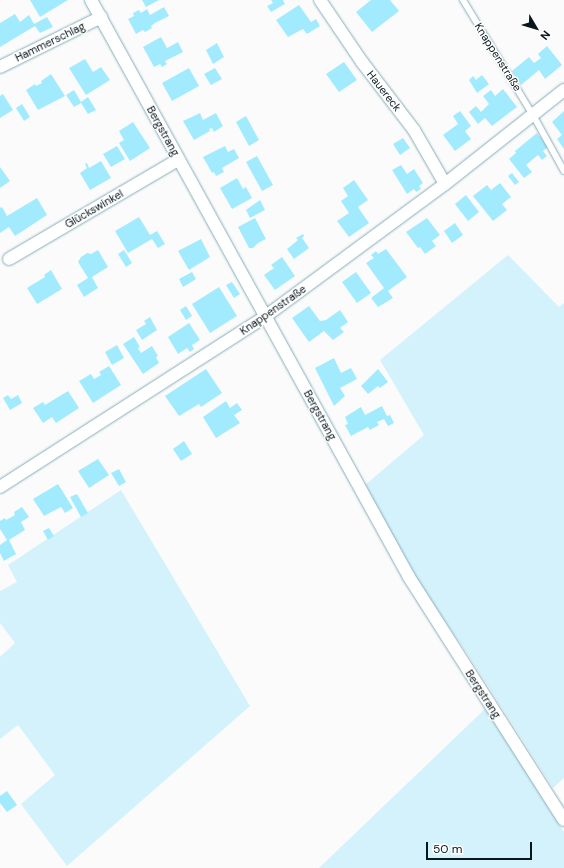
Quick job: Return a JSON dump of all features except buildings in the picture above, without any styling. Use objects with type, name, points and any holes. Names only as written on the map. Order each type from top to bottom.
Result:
[{"type":"street","name":"Bergstrang","points":[[91,0],[409,577],[564,820]]},
{"type":"street","name":"Hauereck","points":[[320,0],[362,62],[414,130],[445,184]]},
{"type":"street","name":"Hammerschlag","points":[[0,67],[101,17]]},
{"type":"street","name":"Knappenstraße","points":[[0,487],[266,316],[445,184],[564,90]]},
{"type":"street","name":"Glückswinkel","points":[[9,259],[178,160]]},
{"type":"lane","name":"Knappenstraße","points":[[462,0],[533,115]]},
{"type":"lane","points":[[533,115],[564,171]]},
{"type":"shaded area","points":[[508,255],[559,307],[564,303],[564,778],[553,788],[467,653],[412,574],[365,485],[424,435],[380,360]]},
{"type":"shaded area","points":[[121,490],[250,706],[67,866],[21,804],[55,775],[18,725],[0,739],[0,657],[15,643],[0,623],[0,591],[17,582],[8,565]]},
{"type":"shaded area","points":[[486,708],[564,832],[564,868],[319,868]]}]
